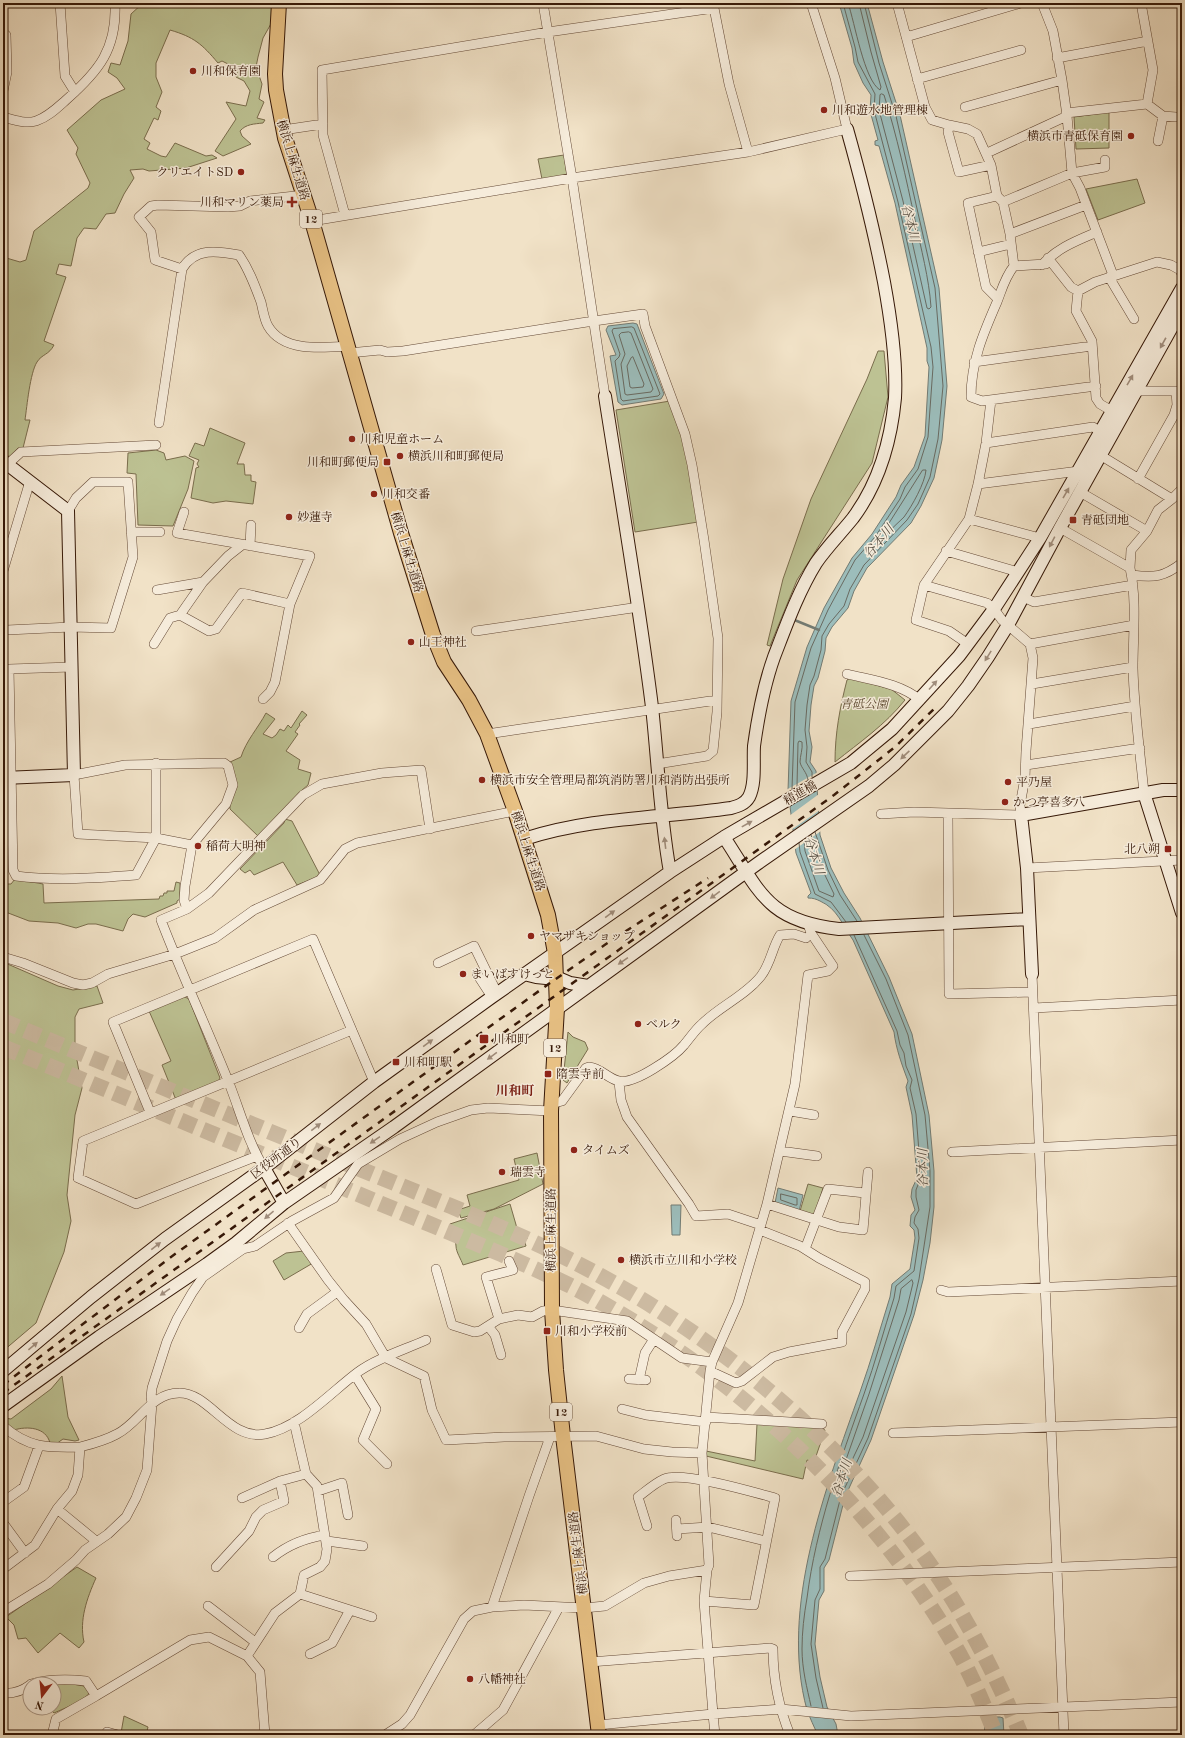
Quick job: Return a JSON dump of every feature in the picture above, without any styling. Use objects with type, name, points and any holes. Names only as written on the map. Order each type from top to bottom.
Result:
[{"type":"main road","name":"横浜上麻生道路","points":[[279,3],[275,74],[279,113],[312,221],[414,577],[433,635],[444,662],[470,700],[487,734],[515,811],[548,915],[555,953],[557,1008],[551,1107],[552,1310],[556,1370],[557,1437],[584,1608],[599,1730]]},
{"type":"street","points":[[60,3],[65,76],[76,92]]},
{"type":"street","points":[[3,117],[23,122],[36,121],[49,115],[76,92],[96,71],[109,49],[115,25],[115,3]]},
{"type":"street","points":[[543,3],[572,178],[639,608],[652,708],[670,872]]},
{"type":"street","points":[[524,839],[605,821],[731,808],[742,804],[749,797],[752,789],[755,744],[766,681],[781,638],[808,576],[821,555],[868,496],[881,468],[887,448],[894,400],[895,368],[887,297],[866,194],[847,128],[835,78],[811,3]]},
{"type":"street","points":[[897,3],[925,107],[932,120],[968,129],[977,134],[987,153],[1010,234],[1010,244],[1014,266]]},
{"type":"street","points":[[906,37],[1021,3]]},
{"type":"street","points":[[1042,3],[1053,31],[1062,80],[1072,172],[1080,188],[1097,232],[1111,276],[1134,319]]},
{"type":"street","points":[[1141,3],[1153,70],[1147,104]]},
{"type":"street","points":[[346,216],[323,135],[322,70],[714,5],[729,84],[748,152]]},
{"type":"street","points":[[3,35],[6,35],[7,72],[3,91]]},
{"type":"street","points":[[1057,58],[1148,41]]},
{"type":"street","points":[[918,79],[1021,50]]},
{"type":"street","points":[[964,108],[1062,80]]},
{"type":"street","points":[[987,153],[1067,115],[1147,104],[1163,116],[1176,117]]},
{"type":"street","points":[[1158,141],[1163,116]]},
{"type":"street","points":[[283,130],[323,124]]},
{"type":"street","points":[[949,125],[948,132],[959,172],[991,165]]},
{"type":"street","points":[[312,221],[572,178],[748,152],[847,128]]},
{"type":"street","points":[[998,299],[986,287],[968,203],[1000,199],[1072,172],[1106,167],[1105,160]]},
{"type":"street","points":[[182,269],[155,260],[151,232],[139,217],[151,206],[228,207],[240,206],[250,201],[304,195]]},
{"type":"street","points":[[1010,234],[1086,204]]},
{"type":"street","points":[[1096,386],[982,401],[972,397],[974,362],[1007,274],[1014,266],[1042,265],[1051,260],[1068,244],[1097,232]]},
{"type":"street","points":[[978,252],[1010,244]]},
{"type":"street","points":[[159,424],[182,269],[188,261],[196,255],[206,252],[239,255],[247,267],[268,326],[282,341],[317,348],[380,350],[387,352],[402,351],[643,314],[680,419],[692,465],[718,638],[716,727],[712,751],[707,756],[657,764]]},
{"type":"street","points":[[1051,260],[1072,287],[1078,291]]},
{"type":"street","points":[[1078,291],[1111,276],[1156,262],[1171,265],[1180,270],[1182,274]]},
{"type":"street","name":"精進橋","points":[[670,872],[724,837],[831,776],[868,750],[892,729],[920,700],[968,644],[994,609],[1040,538],[1182,288]]},
{"type":"street","points":[[1078,291],[1076,310],[1092,341],[1096,398],[1100,404],[1112,411]]},
{"type":"street","points":[[3,1612],[48,1584],[96,1541],[108,1534],[126,1517],[144,1482],[147,1470],[152,1388],[167,1341],[177,1319],[203,1277],[240,1246],[284,1203],[394,1127],[776,850],[869,786],[894,766],[932,729],[968,686],[1008,625],[1100,455],[1182,309]]},
{"type":"street","points":[[974,362],[1092,346]]},
{"type":"street","points":[[1136,391],[1179,391],[1174,415],[1138,479]]},
{"type":"street","points":[[968,644],[949,631],[916,620],[924,585],[946,550],[969,519],[986,443],[991,400]]},
{"type":"street","points":[[986,443],[1093,427],[1100,432]]},
{"type":"street","points":[[68,511],[5,463],[21,452],[156,445]]},
{"type":"street","points":[[1100,455],[1172,499]]},
{"type":"street","points":[[978,484],[1079,471]]},
{"type":"street","points":[[3,572],[30,481]]},
{"type":"street","points":[[3,628],[7,630],[71,627],[111,628],[133,558],[128,482],[93,482],[76,498],[68,511],[71,627],[72,667],[74,775],[78,834],[156,838],[192,845]]},
{"type":"street","points":[[1182,489],[1158,510],[1147,531],[1131,550],[1135,706],[1144,793],[1182,913]]},
{"type":"street","points":[[1080,492],[1147,531]]},
{"type":"street","points":[[184,512],[177,532],[310,556],[290,604],[275,682],[270,692],[263,699]]},
{"type":"street","points":[[969,519],[1040,538]]},
{"type":"street","points":[[154,644],[170,618],[180,614],[203,582],[228,556],[246,545],[251,525]]},
{"type":"street","points":[[1060,528],[1131,571],[1158,576],[1165,574],[1182,563]]},
{"type":"street","points":[[131,532],[160,532]]},
{"type":"street","points":[[946,550],[1018,572]]},
{"type":"street","points":[[157,590],[203,582]]},
{"type":"street","points":[[924,585],[987,603],[1008,625],[1030,644],[1033,658],[1025,778],[1020,805],[1027,868],[1034,1008],[1064,1735]]},
{"type":"street","points":[[1022,597],[1034,602],[1133,585]]},
{"type":"street","points":[[180,614],[209,631],[216,630],[242,593],[290,604]]},
{"type":"street","points":[[476,631],[639,608]]},
{"type":"street","points":[[1030,644],[1134,625]]},
{"type":"street","points":[[72,667],[9,669],[7,777],[13,870],[16,876],[41,879],[94,878],[136,875],[156,838],[156,764]]},
{"type":"street","points":[[1032,684],[1133,667]]},
{"type":"street","points":[[847,674],[900,688],[913,694],[920,700]]},
{"type":"street","points":[[487,734],[652,708],[717,700]]},
{"type":"street","points":[[1029,724],[1135,706]]},
{"type":"street","points":[[1026,765],[1140,748]]},
{"type":"street","points":[[7,777],[74,775],[125,765],[224,763],[228,766],[233,785],[226,804],[192,845],[185,886],[184,900],[187,908]]},
{"type":"street","points":[[284,1203],[257,1156],[229,1082],[189,990],[161,920],[187,908],[209,893],[303,795],[322,784],[382,773],[421,770],[430,829]]},
{"type":"street","points":[[881,814],[914,812],[1021,815],[1163,790],[1182,790]]},
{"type":"street","points":[[3,957],[23,962],[73,984],[83,985],[92,983],[108,974],[174,954],[215,938],[254,910],[320,880],[345,849],[357,843],[515,811]]},
{"type":"street","points":[[948,814],[949,994],[1032,992]]},
{"type":"street","points":[[724,837],[761,894],[776,908],[794,919],[809,925],[840,929],[1029,919]]},
{"type":"street","points":[[1027,868],[1182,860]]},
{"type":"street","name":"区役所通り","points":[[3,1371],[91,1296],[159,1244],[264,1168],[374,1082],[524,974],[670,872]]},
{"type":"street","points":[[715,1735],[704,1601],[707,1570],[709,1565],[708,1527],[702,1453],[711,1367],[738,1303],[767,1204],[790,1111],[804,1018],[808,975],[828,971],[833,966],[811,933],[809,925]]},
{"type":"street","points":[[3,1406],[99,1337],[240,1246],[255,1246],[288,1223],[334,1198],[358,1164],[400,1139],[437,1122],[471,1110],[488,1108],[551,1107],[562,1100],[586,1068],[589,1067],[597,1068],[619,1082],[630,1080],[655,1069],[683,1046],[701,1024],[754,983],[766,967],[780,935],[794,934],[806,938]]},
{"type":"street","points":[[150,1112],[113,1022],[313,938],[374,1082]]},
{"type":"street","points":[[438,962],[474,946],[495,995]]},
{"type":"street","points":[[477,974],[495,995]]},
{"type":"street","points":[[524,974],[536,977],[556,978],[570,983],[588,986]]},
{"type":"street","points":[[1034,1008],[1182,1000]]},
{"type":"street","points":[[257,1156],[136,1204],[78,1178],[83,1141],[150,1112],[229,1082],[352,1030]]},
{"type":"street","points":[[436,1269],[452,1324],[474,1332],[480,1331],[499,1319],[518,1315],[532,1317],[542,1311],[552,1310],[627,1321],[682,1358],[711,1367],[736,1383],[742,1381],[773,1357],[789,1352],[842,1342],[842,1332],[865,1289],[865,1282],[805,1249],[760,1227],[728,1214],[696,1216],[627,1117],[621,1100],[619,1082]]},
{"type":"street","points":[[790,1111],[814,1115]]},
{"type":"street","points":[[394,1127],[400,1139]]},
{"type":"street","points":[[952,1152],[1182,1140]]},
{"type":"street","points":[[780,1151],[817,1156]]},
{"type":"street","points":[[767,1204],[839,1227],[863,1230],[868,1172]]},
{"type":"street","points":[[805,1249],[828,1189],[865,1193]]},
{"type":"street","points":[[288,1223],[337,1292],[366,1324],[386,1358],[424,1376],[432,1410],[446,1440],[504,1437],[596,1436],[644,1449],[702,1453]]},
{"type":"street","points":[[499,1319],[486,1277],[513,1270],[509,1261]]},
{"type":"street","points":[[941,1290],[948,1292],[1182,1282]]},
{"type":"street","points":[[299,1328],[307,1314],[337,1292]]},
{"type":"street","points":[[488,1326],[495,1334],[501,1355]]},
{"type":"street","points":[[638,1380],[645,1354],[654,1339]]},
{"type":"street","points":[[3,1426],[13,1434],[39,1446],[80,1447],[118,1434],[152,1404],[165,1396],[177,1393],[189,1394],[196,1397],[227,1422],[243,1432],[253,1435],[266,1434],[294,1422],[370,1365],[426,1340]]},
{"type":"street","points":[[355,1375],[376,1410],[363,1440],[387,1464]]},
{"type":"street","points":[[622,1409],[646,1415],[822,1424]]},
{"type":"street","points":[[247,1656],[255,1642],[268,1626],[275,1613],[300,1594],[304,1575],[320,1567],[325,1561],[327,1549],[326,1538],[317,1486],[306,1474],[294,1422]]},
{"type":"street","points":[[893,1433],[1182,1422]]},
{"type":"street","points":[[492,1607],[529,1496],[557,1437]]},
{"type":"street","points":[[3,1502],[24,1487],[39,1446]]},
{"type":"street","points":[[3,1569],[35,1545],[57,1509],[72,1492],[78,1476],[80,1447]]},
{"type":"street","points":[[242,1498],[280,1481],[306,1474]]},
{"type":"street","points":[[647,1526],[638,1497],[664,1479],[685,1478],[704,1480],[775,1498],[765,1541],[754,1605],[704,1601]]},
{"type":"street","points":[[216,1567],[249,1532],[256,1517],[263,1510],[284,1501],[280,1481]]},
{"type":"street","points":[[318,1491],[342,1483],[348,1515]]},
{"type":"street","points":[[57,1509],[96,1541]]},
{"type":"street","points":[[3,1523],[25,1553]]},
{"type":"street","points":[[677,1528],[708,1527],[765,1541]]},
{"type":"street","points":[[273,1557],[285,1548],[311,1537],[326,1538],[363,1546]]},
{"type":"street","points":[[850,1576],[1182,1562]]},
{"type":"street","points":[[386,1735],[402,1724],[410,1715],[464,1620],[473,1611],[492,1607],[524,1605],[584,1608],[605,1606],[644,1584],[682,1573],[707,1570]]},
{"type":"street","points":[[300,1594],[372,1617]]},
{"type":"street","points":[[208,1606],[255,1642]]},
{"type":"street","points":[[474,1735],[503,1710],[559,1607]]},
{"type":"street","points":[[310,1654],[332,1642],[350,1610]]},
{"type":"street","points":[[52,1735],[56,1719],[155,1662],[179,1646],[200,1638],[210,1637],[247,1656],[260,1672],[265,1735]]},
{"type":"street","points":[[590,1662],[766,1648],[772,1649],[774,1675],[790,1735]]},
{"type":"street","points":[[62,1680],[86,1681],[96,1696]]},
{"type":"street","points":[[3,1693],[11,1694],[22,1690]]},
{"type":"street","points":[[599,1730],[713,1714],[784,1710],[851,1716],[1182,1702]]},
{"type":"street","points":[[107,1735],[107,1732],[118,1735]]},
{"type":"green space","points":[[143,3],[275,3],[272,22],[263,38],[256,67],[262,84],[259,99],[264,102],[257,118],[265,120],[263,123],[253,124],[240,131],[242,136],[251,144],[223,156],[215,151],[236,119],[226,102],[246,106],[250,91],[244,81],[236,77],[238,69],[222,61],[218,63],[197,42],[185,35],[170,30],[156,63],[156,77],[162,92],[156,107],[161,111],[158,120],[154,118],[144,139],[150,143],[147,149],[166,157],[175,143],[206,156],[212,155],[217,158],[186,168],[149,171],[143,169],[130,170],[134,178],[115,213],[106,214],[96,229],[84,228],[77,238],[71,266],[59,264],[56,274],[66,277],[44,341],[54,345],[50,351],[39,359],[32,374],[25,420],[30,420],[23,448],[18,448],[10,457],[3,453],[3,257],[20,262],[26,260],[34,231],[88,188],[90,183],[76,154],[78,148],[67,130],[101,100],[125,89],[117,78],[108,72],[111,63],[120,65],[128,41],[131,14]]},
{"type":"green space","points":[[1109,112],[1109,148],[1076,149],[1074,117]]},
{"type":"green space","points":[[564,155],[567,175],[542,179],[538,159]]},
{"type":"green space","points":[[1137,179],[1145,203],[1098,220],[1086,189]]},
{"type":"green space","points":[[878,351],[884,351],[888,397],[872,463],[797,580],[770,646],[767,645],[783,579],[811,499],[867,379]]},
{"type":"green space","points":[[670,401],[682,435],[698,522],[635,532],[616,410]]},
{"type":"green space","points":[[210,428],[245,443],[237,464],[244,464],[245,475],[251,475],[251,481],[256,482],[253,504],[226,501],[213,503],[191,498],[196,468],[199,467],[197,464],[199,460],[189,456],[195,443],[204,446]]},
{"type":"green space","points":[[156,450],[164,453],[166,460],[185,456],[194,461],[188,489],[173,526],[138,525],[136,474],[127,473],[128,453]]},
{"type":"green space","name":"青砥公園","points":[[850,678],[891,689],[905,700],[881,725],[835,762],[840,710],[847,680]]},
{"type":"green space","points":[[302,711],[307,715],[299,724],[300,725],[295,732],[298,734],[286,751],[300,760],[298,769],[311,773],[308,785],[259,837],[230,809],[228,763],[241,757],[249,740],[266,713],[275,719],[263,734],[272,738],[280,729],[284,731],[288,725],[291,728]]},
{"type":"green space","points":[[285,819],[292,821],[320,875],[297,885],[283,862],[254,875],[250,870],[245,873],[240,869],[284,823]]},
{"type":"green space","points":[[15,879],[43,884],[44,903],[159,899],[164,893],[167,893],[167,891],[174,891],[176,882],[180,883],[180,899],[177,903],[145,917],[133,914],[128,919],[123,931],[96,924],[88,924],[76,928],[58,923],[29,921],[3,911],[3,881],[5,881],[6,884],[11,884]]},
{"type":"green space","points":[[3,962],[58,986],[73,990],[97,986],[103,1003],[79,1009],[75,1017],[75,1049],[82,1088],[75,1115],[67,1195],[71,1221],[64,1252],[36,1323],[3,1351]]},
{"type":"green space","points":[[183,996],[189,999],[220,1078],[218,1082],[176,1100],[162,1065],[171,1061],[149,1011]]},
{"type":"green space","points":[[568,1032],[573,1037],[585,1042],[588,1049],[567,1083],[563,1080]]},
{"type":"green space","points":[[537,1153],[543,1184],[494,1209],[461,1218],[458,1210],[470,1206],[467,1195],[519,1180],[514,1159]]},
{"type":"green space","points":[[808,1184],[823,1188],[815,1214],[811,1215],[800,1211]]},
{"type":"green space","points":[[510,1204],[519,1235],[526,1234],[527,1239],[524,1239],[526,1246],[463,1265],[457,1251],[454,1232],[450,1224]]},
{"type":"green space","points":[[304,1251],[313,1263],[284,1280],[273,1261],[286,1253]]},
{"type":"green space","points":[[62,1376],[68,1417],[79,1440],[75,1441],[63,1439],[56,1444],[50,1443],[45,1434],[40,1431],[30,1428],[14,1430],[3,1421],[4,1418],[11,1419],[51,1389]]},
{"type":"green space","points":[[757,1424],[818,1427],[825,1430],[814,1462],[807,1460],[803,1479],[706,1456],[706,1451],[755,1461]]},
{"type":"green space","points":[[77,1567],[96,1578],[87,1601],[83,1617],[82,1626],[84,1642],[79,1648],[60,1633],[38,1653],[26,1638],[18,1639],[14,1625],[6,1617]]},
{"type":"green space","points":[[62,1683],[84,1686],[89,1692],[88,1695],[77,1703],[62,1710]]},
{"type":"green space","points":[[124,1716],[148,1727],[146,1735],[129,1735],[121,1733]]},
{"type":"water","name":"谷本川","points":[[839,3],[867,3],[883,62],[900,115],[939,288],[947,386],[942,440],[934,478],[911,523],[867,568],[854,591],[848,608],[832,627],[826,638],[825,651],[818,678],[814,686],[811,705],[809,731],[812,747],[810,762],[816,771],[820,835],[831,868],[844,893],[860,918],[889,977],[912,1034],[929,1115],[934,1171],[934,1207],[930,1243],[914,1315],[871,1440],[845,1497],[829,1560],[824,1568],[824,1591],[819,1600],[815,1644],[820,1677],[827,1707],[836,1724],[838,1735],[818,1735],[807,1710],[800,1671],[799,1631],[802,1590],[810,1549],[821,1508],[833,1468],[872,1357],[890,1297],[892,1284],[910,1269],[915,1238],[914,1230],[910,1226],[911,1215],[915,1210],[911,1197],[912,1189],[917,1178],[912,1115],[906,1087],[908,1081],[901,1063],[894,1032],[853,940],[839,918],[826,904],[816,899],[808,898],[811,893],[796,853],[788,791],[791,701],[807,647],[824,608],[852,558],[872,534],[896,497],[901,485],[914,467],[925,436],[929,367],[927,361],[927,348],[895,203],[879,146],[875,145],[875,141],[878,140],[870,111],[871,95],[863,83],[854,63],[852,48]]},
{"type":"water","points":[[633,323],[637,324],[664,394],[661,399],[622,405],[618,402],[610,356],[616,355],[606,330],[608,326]]},
{"type":"water","points":[[778,1188],[803,1195],[799,1211],[775,1203]]},
{"type":"water","points":[[671,1205],[681,1205],[680,1235],[672,1235]]},
{"type":"water","points":[[984,1717],[1003,1718],[1004,1735],[985,1735]]},
{"type":"pier","points":[[818,772],[819,789],[788,806],[786,790]]},
{"type":"pier","points":[[819,794],[820,810],[791,830],[789,816]]},
{"type":"pier","points":[[820,813],[821,831],[794,850],[791,832]]},
{"type":"waterway","points":[[792,619],[819,630]]},
{"type":"tunnel","points":[[3,1021],[444,1203],[544,1247],[608,1280],[659,1310],[709,1344],[757,1381],[804,1422],[848,1465],[889,1511],[926,1559],[958,1608],[992,1670],[1021,1735]]},
{"type":"tunnel","points":[[3,1047],[339,1186],[552,1277],[578,1289],[656,1336],[708,1372],[758,1412],[805,1455],[849,1501],[890,1550],[927,1601],[960,1655],[996,1735]]},
{"type":"railway","points":[[3,1393],[834,795],[895,747],[937,706]]},
{"type":"railway","points":[[3,1385],[171,1257],[550,983],[606,944],[708,878]]},
{"type":"place","name":"川和保育園","points":[[193,71]]},
{"type":"place","name":"川和遊水地管理棟","points":[[824,110]]},
{"type":"place","name":"横浜市青砥保育園","points":[[1131,136]]},
{"type":"place","name":"クリエイトSD","points":[[241,172]]},
{"type":"place","name":"川和マリン薬局","points":[[292,202]]},
{"type":"place","name":"川和児童ホーム","points":[[352,439]]},
{"type":"place","name":"横浜川和町郵便局","points":[[400,456]]},
{"type":"place","name":"川和町郵便局","points":[[387,462]]},
{"type":"place","name":"川和交番","points":[[374,494]]},
{"type":"place","name":"妙蓮寺","points":[[289,517]]},
{"type":"place","name":"青砥団地","points":[[1073,520]]},
{"type":"place","name":"山王神社","points":[[411,642]]},
{"type":"place","name":"横浜市安全管理局都筑消防署川和消防出張所","points":[[482,780]]},
{"type":"place","name":"平乃屋","points":[[1008,782]]},
{"type":"place","name":"かつ亭喜多八","points":[[1005,802]]},
{"type":"place","name":"稲荷大明神","points":[[198,846]]},
{"type":"place","name":"北八朔","points":[[1168,849]]},
{"type":"place","name":"ヤマザキショップ","points":[[531,936]]},
{"type":"place","name":"まいばすけっと","points":[[463,974]]},
{"type":"place","name":"ベルク","points":[[638,1024]]},
{"type":"place","name":"川和町","points":[[484,1039]]},
{"type":"place","name":"川和町駅","points":[[396,1062]]},
{"type":"place","name":"隋雲寺前","points":[[548,1074]]},
{"type":"place","name":"タイムズ","points":[[574,1150]]},
{"type":"place","name":"瑞雲寺","points":[[502,1172]]},
{"type":"place","name":"横浜市立川和小学校","points":[[621,1260]]},
{"type":"place","name":"川和小学校前","points":[[547,1331]]},
{"type":"place","name":"八幡神社","points":[[470,1679]]},
{"type":"district","name":"川和町","points":[[515,1090]]}]
